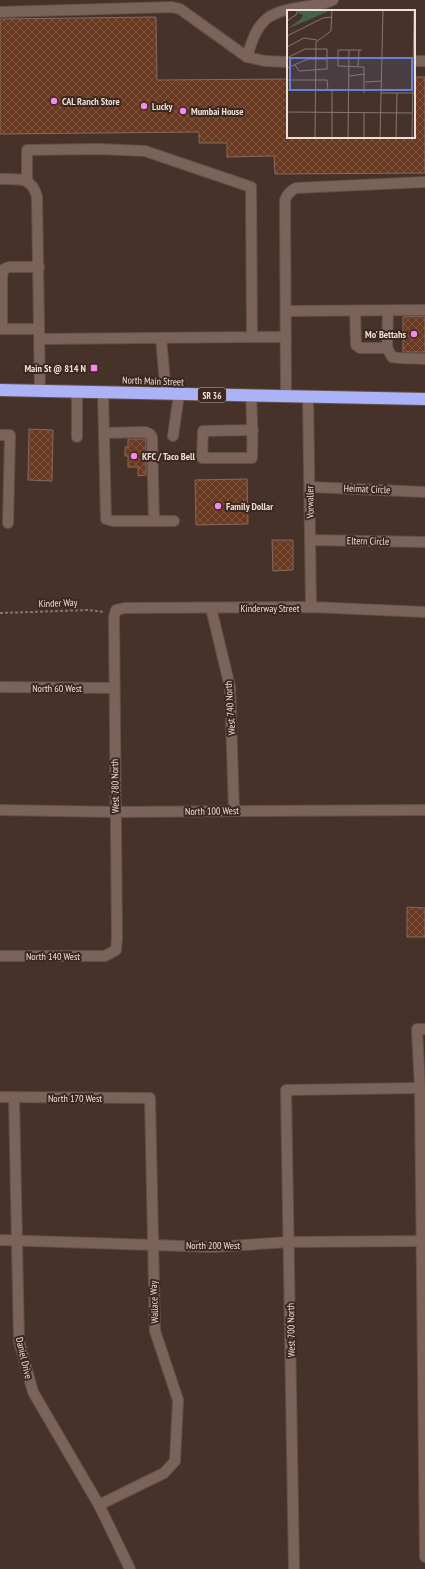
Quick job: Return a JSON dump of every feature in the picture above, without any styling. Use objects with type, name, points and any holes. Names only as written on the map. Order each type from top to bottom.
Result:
[{"type":"highway","name":"North Main Street","points":[[0,390],[425,399]]},
{"type":"street","points":[[247,57],[252,38],[264,20],[273,14],[333,0]]},
{"type":"street","points":[[0,12],[172,7],[180,9],[247,57],[265,61],[287,62]]},
{"type":"street","points":[[27,181],[27,150],[98,149],[145,151],[251,187],[252,337]]},
{"type":"street","points":[[0,179],[22,179],[27,181],[36,189],[38,197],[40,391]]},
{"type":"street","points":[[286,396],[285,200],[287,194],[296,188],[425,182]]},
{"type":"street","points":[[39,267],[4,269],[2,275],[1,329],[39,329]]},
{"type":"street","points":[[286,311],[425,310]]},
{"type":"street","points":[[355,311],[356,345],[360,348],[387,348]]},
{"type":"street","points":[[388,311],[387,348],[392,356],[399,358],[425,358]]},
{"type":"street","points":[[40,339],[286,337]]},
{"type":"street","points":[[162,338],[166,393]]},
{"type":"street","points":[[77,437],[78,392]]},
{"type":"street","points":[[103,392],[106,519],[109,521],[174,521]]},
{"type":"street","points":[[173,436],[179,394]]},
{"type":"street","points":[[251,396],[253,430],[252,458],[202,458],[202,431],[253,430]]},
{"type":"street","name":"Vorwaller","points":[[308,396],[311,607]]},
{"type":"street","points":[[104,433],[145,432],[150,434],[152,437],[154,521]]},
{"type":"street","points":[[0,435],[10,435],[8,523]]},
{"type":"street","name":"Heimat Circle","points":[[310,487],[425,492]]},
{"type":"street","name":"Eltern Circle","points":[[310,540],[425,542]]},
{"type":"street","name":"Kinderway Street","points":[[116,610],[125,608],[311,607],[425,612]]},
{"type":"street","name":"West 740 North","points":[[211,608],[230,687],[234,811]]},
{"type":"street","name":"West 780 North","points":[[106,956],[116,950],[117,938],[114,688],[114,617],[116,610]]},
{"type":"street","name":"North 60 West","points":[[0,687],[114,688]]},
{"type":"street","name":"North 100 West","points":[[0,810],[116,812],[425,810]]},
{"type":"street","name":"North 140 West","points":[[0,956],[106,956]]},
{"type":"street","points":[[421,1029],[420,1088],[424,1241],[425,1557]]},
{"type":"street","name":"West 700 North","points":[[294,1569],[290,1242],[286,1090],[420,1088]]},
{"type":"street","name":"North 170 West","points":[[0,1097],[150,1098]]},
{"type":"street","name":"Daniel Drive","points":[[14,1097],[18,1241],[18,1341],[33,1392],[99,1505],[130,1569]]},
{"type":"street","name":"Wallace Way","points":[[99,1505],[164,1473],[175,1461],[178,1400],[155,1331],[150,1098]]},
{"type":"street","name":"North 200 West","points":[[0,1240],[214,1247],[290,1242],[424,1241]]},
{"type":"path","name":"Kinder Way","points":[[0,613],[88,610],[104,612],[116,610]]},
{"type":"building","name":"Lucky","points":[[156,17],[157,80],[287,79],[287,138],[415,138],[415,77],[425,77],[425,173],[275,174],[274,156],[227,157],[227,143],[199,143],[199,132],[0,134],[0,19]]},
{"type":"building","name":"Mo' Bettahs","points":[[425,316],[425,352],[403,352],[403,317]]},
{"type":"building","points":[[29,429],[53,430],[52,481],[28,480]]},
{"type":"building","points":[[128,439],[146,439],[146,475],[138,476],[138,467],[128,467],[128,456],[125,456],[125,447],[128,447]]},
{"type":"building","points":[[247,479],[248,524],[196,525],[195,480]]},
{"type":"building","points":[[272,540],[293,540],[293,570],[273,571]]},
{"type":"building","points":[[407,907],[425,908],[425,937],[407,937]]},
{"type":"place","name":"CAL Ranch Store","points":[[54,101]]},
{"type":"place","name":"Lucky","points":[[144,106]]},
{"type":"place","name":"Mumbai House","points":[[183,111]]},
{"type":"place","name":"Mo' Bettahs","points":[[414,334]]},
{"type":"place","name":"Main St @ 814 N","points":[[94,368]]},
{"type":"place","name":"KFC / Taco Bell","points":[[134,456]]},
{"type":"place","name":"Family Dollar","points":[[218,506]]}]
